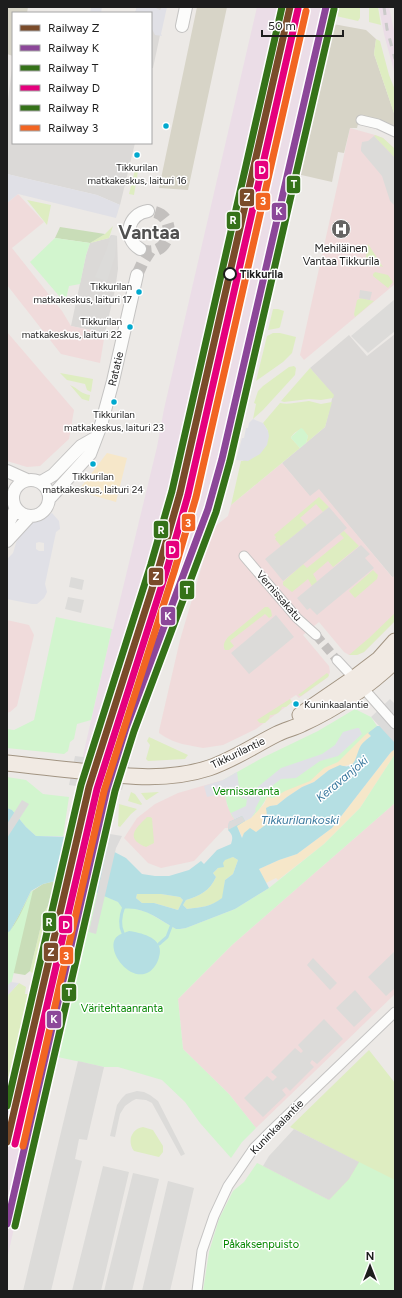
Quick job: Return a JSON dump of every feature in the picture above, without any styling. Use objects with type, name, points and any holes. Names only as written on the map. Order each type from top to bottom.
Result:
[{"type":"main road","name":"Tikkurilantie","points":[[359,683],[395,641]]},
{"type":"main road","name":"Tikkurilantie","points":[[7,763],[129,777],[175,775],[209,768],[228,761],[278,734],[302,724],[359,683],[395,661]]},
{"type":"street","points":[[182,26],[186,7]]},
{"type":"street","points":[[361,120],[378,124],[395,132]]},
{"type":"street","points":[[136,250],[129,233],[131,223],[138,214],[148,211]]},
{"type":"street","name":"Ratatie","points":[[50,498],[90,454],[109,401],[137,275]]},
{"type":"street","points":[[41,482],[54,475],[81,446],[95,438]]},
{"type":"street","points":[[7,471],[27,480]]},
{"type":"street","points":[[27,480],[41,482],[48,489],[50,498],[47,508],[37,515],[30,516],[22,513],[16,508],[11,488],[27,480]]},
{"type":"street","points":[[7,526],[16,508]]},
{"type":"street","points":[[7,541],[30,516]]},
{"type":"street","name":"Vernissakatu","points":[[244,556],[297,618],[316,635]]},
{"type":"street","points":[[337,660],[395,724]]},
{"type":"street","name":"Kuninkaalantie","points":[[197,1291],[202,1251],[214,1216],[228,1186],[254,1148],[395,1012]]},
{"type":"shaded area","points":[[7,7],[28,7],[27,12],[12,12],[12,56],[7,54]]},
{"type":"shaded area","points":[[91,7],[102,7],[101,12],[90,12]]},
{"type":"shaded area","points":[[137,7],[166,7],[153,68],[152,12],[135,12]]},
{"type":"shaded area","points":[[137,7],[154,7],[160,10],[162,7],[167,7],[161,34],[162,36],[155,35],[152,29],[152,12],[135,12]]},
{"type":"shaded area","points":[[197,7],[227,7],[188,190],[159,188]]},
{"type":"shaded area","points":[[257,7],[327,7],[232,421],[238,423],[238,425],[235,430],[218,493],[142,715],[137,718],[121,761],[113,789],[70,978],[67,983],[65,1004],[7,1259],[7,1074],[25,994],[30,994],[112,629],[157,447],[164,409]]},
{"type":"shaded area","points":[[379,7],[389,7],[395,35],[395,75],[384,34]]},
{"type":"shaded area","points":[[333,24],[366,30],[376,39],[374,54],[395,116],[395,130],[360,116],[357,128],[350,128],[344,153],[338,152],[332,182],[297,174]]},
{"type":"shaded area","points":[[12,68],[12,144],[135,144],[120,205],[97,195],[7,174],[7,108]]},
{"type":"shaded area","points":[[350,128],[383,138],[395,149],[395,284],[304,360],[300,355]]},
{"type":"shaded area","points":[[374,136],[395,158],[395,206],[390,201],[382,176],[361,151],[362,142],[368,141]]},
{"type":"shaded area","points":[[7,174],[97,195],[120,205],[116,218],[18,194],[7,203]]},
{"type":"shaded area","points":[[18,194],[44,222],[12,248],[62,311],[71,326],[105,333],[100,363],[61,354],[7,285],[7,203]]},
{"type":"shaded area","points":[[111,235],[117,236],[118,269],[115,290],[105,333],[71,326],[86,255],[90,243],[109,238]]},
{"type":"shaded area","points":[[111,235],[117,236],[115,256],[107,281],[95,277]]},
{"type":"shaded area","points":[[360,290],[372,292],[370,300],[359,298]]},
{"type":"shaded area","points":[[395,299],[395,331],[368,353],[351,336]]},
{"type":"shaded area","points":[[7,332],[74,410],[69,439],[40,466],[27,467],[7,461]]},
{"type":"shaded area","points":[[395,334],[395,576],[393,578],[319,490],[310,497],[282,463],[325,427],[333,395],[310,368],[349,335],[367,356]]},
{"type":"shaded area","points":[[253,419],[263,423],[268,431],[269,436],[267,445],[260,454],[248,461],[236,460],[246,428],[248,428],[249,423]]},
{"type":"shaded area","points":[[282,463],[310,496],[319,489],[392,577],[395,576],[395,621],[364,652],[357,655],[349,655],[344,652],[319,622],[303,635],[329,666],[330,672],[328,677],[299,698],[296,695],[290,699],[292,702],[256,729],[223,745],[203,748],[173,741],[159,733],[159,731],[180,640],[213,528],[228,516],[231,505]]},
{"type":"shaded area","points":[[329,507],[347,528],[283,581],[265,559]]},
{"type":"shaded area","points":[[52,513],[59,521],[60,529],[56,532],[45,584],[47,592],[44,598],[37,604],[7,599],[7,559],[13,553],[18,536],[27,524],[42,519]],"holes":[[[36,543],[44,543],[44,551],[39,551],[36,549]]]},
{"type":"shaded area","points":[[361,545],[370,554],[365,558],[374,568],[317,615],[310,608],[307,610],[297,598]]},
{"type":"shaded area","points":[[71,577],[84,580],[82,590],[69,587]]},
{"type":"shaded area","points":[[68,597],[84,600],[81,613],[65,609]]},
{"type":"shaded area","points":[[276,615],[294,637],[249,674],[231,653]]},
{"type":"shaded area","points":[[7,620],[29,625],[34,635],[17,706],[7,713]]},
{"type":"shaded area","points":[[359,728],[362,734],[338,756],[320,761],[296,778],[281,779],[264,792],[255,809],[256,811],[251,818],[245,821],[242,816],[235,820],[231,813],[246,806],[247,799],[241,798],[240,793],[225,793],[207,797],[204,786],[223,780],[237,772],[239,787],[246,791],[254,790],[281,768],[322,754],[335,745],[343,732]]},
{"type":"shaded area","points":[[223,780],[227,805],[235,820],[230,822],[228,828],[225,828],[194,861],[161,868],[148,863],[124,838],[137,818],[155,804],[178,793]]},
{"type":"shaded area","points":[[395,803],[395,994],[256,1128],[229,1094],[183,1049],[178,999],[232,945]]},
{"type":"shaded area","points":[[395,951],[395,988],[386,996],[368,977]]},
{"type":"shaded area","points":[[313,958],[337,983],[330,990],[307,965]]},
{"type":"shaded area","points":[[11,982],[19,983],[7,996],[7,986]]},
{"type":"shaded area","points":[[355,990],[372,1010],[354,1027],[336,1008]]},
{"type":"shaded area","points":[[324,1019],[343,1039],[317,1064],[312,1060],[310,1063],[314,1067],[290,1091],[286,1087],[282,1090],[286,1095],[263,1117],[244,1098],[267,1076],[273,1081],[277,1077],[271,1072],[295,1048],[301,1053],[303,1051],[298,1045]]},
{"type":"shaded area","points":[[78,1061],[104,1067],[87,1140],[79,1139],[75,1159],[82,1161],[51,1291],[23,1291]]},
{"type":"shaded area","points":[[137,1091],[144,1092],[158,1101],[185,1154],[181,1156],[152,1103],[146,1100],[136,1099],[125,1106],[120,1114],[115,1137],[110,1136],[117,1105],[126,1094]]},
{"type":"shaded area","points":[[294,1129],[359,1162],[349,1179],[329,1200],[263,1166],[269,1156]]},
{"type":"shaded area","points":[[103,1166],[129,1172],[101,1291],[72,1291]]},
{"type":"shaded area","points":[[133,1173],[159,1179],[132,1291],[104,1291]]},
{"type":"shaded area","points":[[168,1181],[194,1188],[170,1291],[142,1291]]},
{"type":"green space","points":[[335,7],[360,7],[360,18],[358,21],[336,16]]},
{"type":"green space","points":[[369,7],[378,7],[381,25],[369,22]]},
{"type":"green space","points":[[376,39],[380,41],[389,75],[395,90],[395,116],[374,54]]},
{"type":"green space","points":[[374,136],[383,138],[395,149],[395,158]]},
{"type":"green space","points":[[135,170],[138,171],[134,195],[129,194]]},
{"type":"green space","points":[[27,200],[51,205],[47,225]]},
{"type":"green space","points":[[113,226],[109,238],[90,243],[105,234]]},
{"type":"green space","points":[[60,227],[105,234],[90,243],[55,238]]},
{"type":"green space","points":[[55,238],[90,243],[80,284],[69,286],[65,303],[30,262]]},
{"type":"green space","points":[[368,244],[383,267],[365,262]]},
{"type":"green space","points":[[375,272],[388,275],[393,282],[388,288],[373,276]]},
{"type":"green space","points":[[361,298],[374,301],[355,317],[354,314],[357,300]]},
{"type":"green space","points":[[273,309],[284,311],[280,327],[268,330]]},
{"type":"green space","points":[[273,333],[296,337],[292,353],[283,362],[256,381],[267,336]]},
{"type":"green space","points":[[294,366],[296,368],[295,375],[253,419],[256,404],[254,403],[258,391],[289,367]]},
{"type":"green space","points":[[310,368],[334,395],[333,398],[321,400],[309,399],[284,402],[281,401]]},
{"type":"green space","points":[[60,373],[93,379],[91,392],[87,390],[85,384],[67,380]]},
{"type":"green space","points":[[70,385],[84,394],[90,395],[89,401],[82,399]]},
{"type":"green space","points":[[309,401],[321,404],[332,402],[325,427],[306,443],[308,436],[301,429],[292,435],[291,438],[300,448],[231,505],[241,461],[243,461],[268,431],[263,423],[280,403],[290,404]]},
{"type":"green space","points":[[301,428],[308,436],[306,443],[300,448],[291,438]]},
{"type":"green space","points":[[319,497],[329,507],[323,512],[316,504],[300,518],[307,525],[281,546],[275,539],[276,537],[274,535]]},
{"type":"green space","points":[[344,531],[359,546],[333,567],[328,561],[313,574],[317,582],[312,586],[308,579],[292,592],[283,585],[283,582],[303,564],[307,568],[344,538],[340,534]]},
{"type":"green space","points":[[373,570],[378,575],[377,579],[355,598],[349,591]]},
{"type":"green space","points":[[265,607],[268,607],[271,610],[272,616],[269,618],[265,614],[230,641],[234,646],[229,650],[225,650],[224,645],[228,637]]},
{"type":"green space","points":[[395,613],[395,621],[364,652],[357,655],[349,655],[369,638]]},
{"type":"green space","points":[[56,617],[112,629],[91,720],[77,724],[74,739],[70,742],[68,751],[64,754],[7,748],[7,729],[14,730],[34,720]]},
{"type":"green space","points":[[327,673],[329,675],[328,677],[301,696],[298,695]]},
{"type":"green space","points":[[290,699],[292,702],[286,707],[282,707],[278,713],[270,715],[269,719],[265,723],[260,723],[257,720]]},
{"type":"green space","name":"Vernissaranta","points":[[355,709],[371,717],[377,726],[365,735],[338,762],[324,768],[310,781],[285,791],[273,798],[267,797],[252,817],[245,821],[242,816],[235,820],[232,816],[225,796],[223,780],[262,758],[318,731]]},
{"type":"green space","points":[[149,737],[188,755],[185,759],[148,761],[146,759],[150,745],[147,741]]},
{"type":"green space","name":"Väritehtaanranta","points":[[395,754],[395,803],[232,945],[178,999],[183,1049],[229,1094],[256,1128],[242,1142],[231,1158],[200,1123],[185,1102],[162,1080],[118,1067],[104,1067],[53,1056],[65,1004],[67,985],[91,890],[132,908],[147,912],[176,929],[186,928],[235,909],[269,888],[324,844],[360,808]]},
{"type":"green space","points":[[7,777],[26,780],[43,794],[69,797],[63,836],[36,836],[26,827],[12,810],[7,808]]},
{"type":"green space","points":[[131,792],[135,794],[142,804],[141,805],[128,801]]},
{"type":"green space","points":[[159,792],[147,800],[141,793]]},
{"type":"green space","points":[[119,804],[137,809],[120,827],[118,826]]},
{"type":"green space","points":[[147,817],[152,818],[154,843],[146,847],[139,844],[135,840],[134,833]]},
{"type":"green space","points":[[233,857],[238,860],[233,874],[225,880],[223,898],[210,905],[187,909],[183,905],[186,900],[200,895],[211,886],[216,877],[213,873],[225,859]]},
{"type":"green space","points":[[55,881],[51,900],[44,913],[30,971],[25,975],[7,972],[7,933],[10,931],[31,892],[43,884]]},
{"type":"green space","points":[[33,890],[7,1002],[7,933],[11,930]]},
{"type":"green space","points":[[137,894],[161,894],[180,897],[183,900],[178,910],[154,903],[142,903],[136,898]]},
{"type":"green space","points":[[51,900],[34,975],[30,971],[44,913]]},
{"type":"green space","points":[[19,983],[26,987],[25,994],[30,994],[7,1093],[7,996]]},
{"type":"green space","points":[[369,1050],[395,1083],[395,1250],[257,1163],[329,1200],[358,1162],[290,1127]]},
{"type":"green space","points":[[143,1127],[153,1130],[163,1146],[163,1152],[159,1157],[134,1151],[131,1144],[131,1136],[136,1130]]},
{"type":"green space","name":"Påkaksenpuisto","points":[[359,1162],[395,1180],[395,1291],[203,1291],[209,1252],[219,1219],[233,1191],[244,1182],[257,1163],[329,1200],[349,1179]]},
{"type":"sand","points":[[107,453],[127,458],[116,502],[78,491]]},
{"type":"sand","points":[[377,726],[369,733],[371,736],[366,740],[352,764],[329,770],[314,782],[302,787],[277,805],[270,806],[268,823],[256,832],[243,838],[236,825],[251,818],[264,804],[267,797]]},
{"type":"sand","points":[[395,749],[395,754],[360,808],[324,844],[278,880],[276,878],[266,883],[259,869],[297,854],[332,828],[391,752]]},
{"type":"water","name":"Tikkurilankoski","points":[[395,712],[395,749],[391,752],[332,828],[297,854],[259,869],[269,888],[235,909],[186,928],[176,929],[144,911],[137,909],[123,909],[118,902],[64,879],[43,884],[31,891],[10,931],[7,933],[7,808],[12,810],[26,827],[36,836],[74,837],[99,842],[103,846],[126,858],[142,874],[169,876],[189,870],[201,861],[204,864],[217,850],[231,844],[232,837],[228,830],[229,822],[242,816],[245,821],[237,826],[242,838],[244,833],[250,828],[256,832],[268,823],[266,808],[277,805],[302,787],[314,782],[329,770],[340,765],[352,765],[361,746],[371,736],[368,733],[377,726],[381,726]],"holes":[[[233,857],[238,860],[233,874],[225,880],[222,898],[210,905],[187,909],[183,905],[186,900],[200,895],[211,886],[216,877],[213,873],[218,868],[224,867],[223,863],[225,860]],[[137,894],[161,894],[180,897],[183,900],[178,910],[154,903],[142,903],[136,898]]]},
{"type":"water","points":[[129,931],[146,935],[156,941],[159,945],[160,951],[157,963],[149,972],[142,974],[128,970],[122,965],[114,952],[113,945],[116,937]]},
{"type":"pier","points":[[390,699],[395,704],[395,743],[371,717]]},
{"type":"pier","points":[[75,756],[83,757],[76,786],[69,785]]},
{"type":"pier","points":[[83,757],[121,761],[113,789],[77,786]]},
{"type":"pier","points":[[123,761],[130,762],[122,790],[115,789]]},
{"type":"pier","points":[[22,800],[29,804],[7,838],[7,824]]},
{"type":"pier","points":[[242,816],[245,821],[228,830],[229,822]]},
{"type":"pier","points":[[67,829],[102,836],[87,902],[52,894]]},
{"type":"pier","points":[[110,834],[122,836],[116,848],[96,934],[89,932]]},
{"type":"waterway","points":[[123,933],[121,920],[124,906]]},
{"type":"waterway","points":[[159,944],[167,937],[172,924]]},
{"type":"tunnel","points":[[140,249],[150,251],[158,249],[165,243],[168,236],[166,219],[159,213],[148,211]]},
{"type":"tunnel","points":[[137,275],[150,251]]},
{"type":"tunnel","points":[[316,635],[337,660]]},
{"type":"railway","points":[[384,7],[387,29],[395,59]]},
{"type":"rail line","name":"R","points":[[7,1106],[81,785],[151,564],[172,491],[282,7]]},
{"type":"rail line","name":"Z","points":[[7,1142],[89,787],[159,567],[180,493],[290,7]]},
{"type":"rail line","name":"K","points":[[7,1224],[107,789],[126,728],[208,509],[222,459],[326,7]]},
{"type":"rail line","name":"D","points":[[15,1144],[97,789],[167,569],[188,495],[298,9]]},
{"type":"rail line","name":"T","points":[[15,1226],[115,791],[134,731],[216,512],[230,461],[334,9]]},
{"type":"rail line","name":"3","points":[[23,1146],[104,791],[174,572],[196,497],[306,11]]},
{"type":"place","name":"Tikkurilan matkakeskus, laituri 16","points":[[137,155]]},
{"type":"place","name":"Mehiläinen Vantaa Tikkurila","points":[[341,229]]},
{"type":"place","name":"Tikkurila","points":[[230,274]]},
{"type":"place","name":"Tikkurilan matkakeskus, laituri 17","points":[[139,292]]},
{"type":"place","name":"Tikkurilan matkakeskus, laituri 22","points":[[130,327]]},
{"type":"place","name":"Tikkurilan matkakeskus, laituri 23","points":[[114,402]]},
{"type":"place","name":"Tikkurilan matkakeskus, laituri 24","points":[[93,464]]},
{"type":"place","name":"Kuninkaalantie","points":[[296,704]]},
{"type":"district","name":"Vantaa","points":[[149,232]]},
{"type":"water label","name":"Keravanjoki","points":[[342,779]]}]
